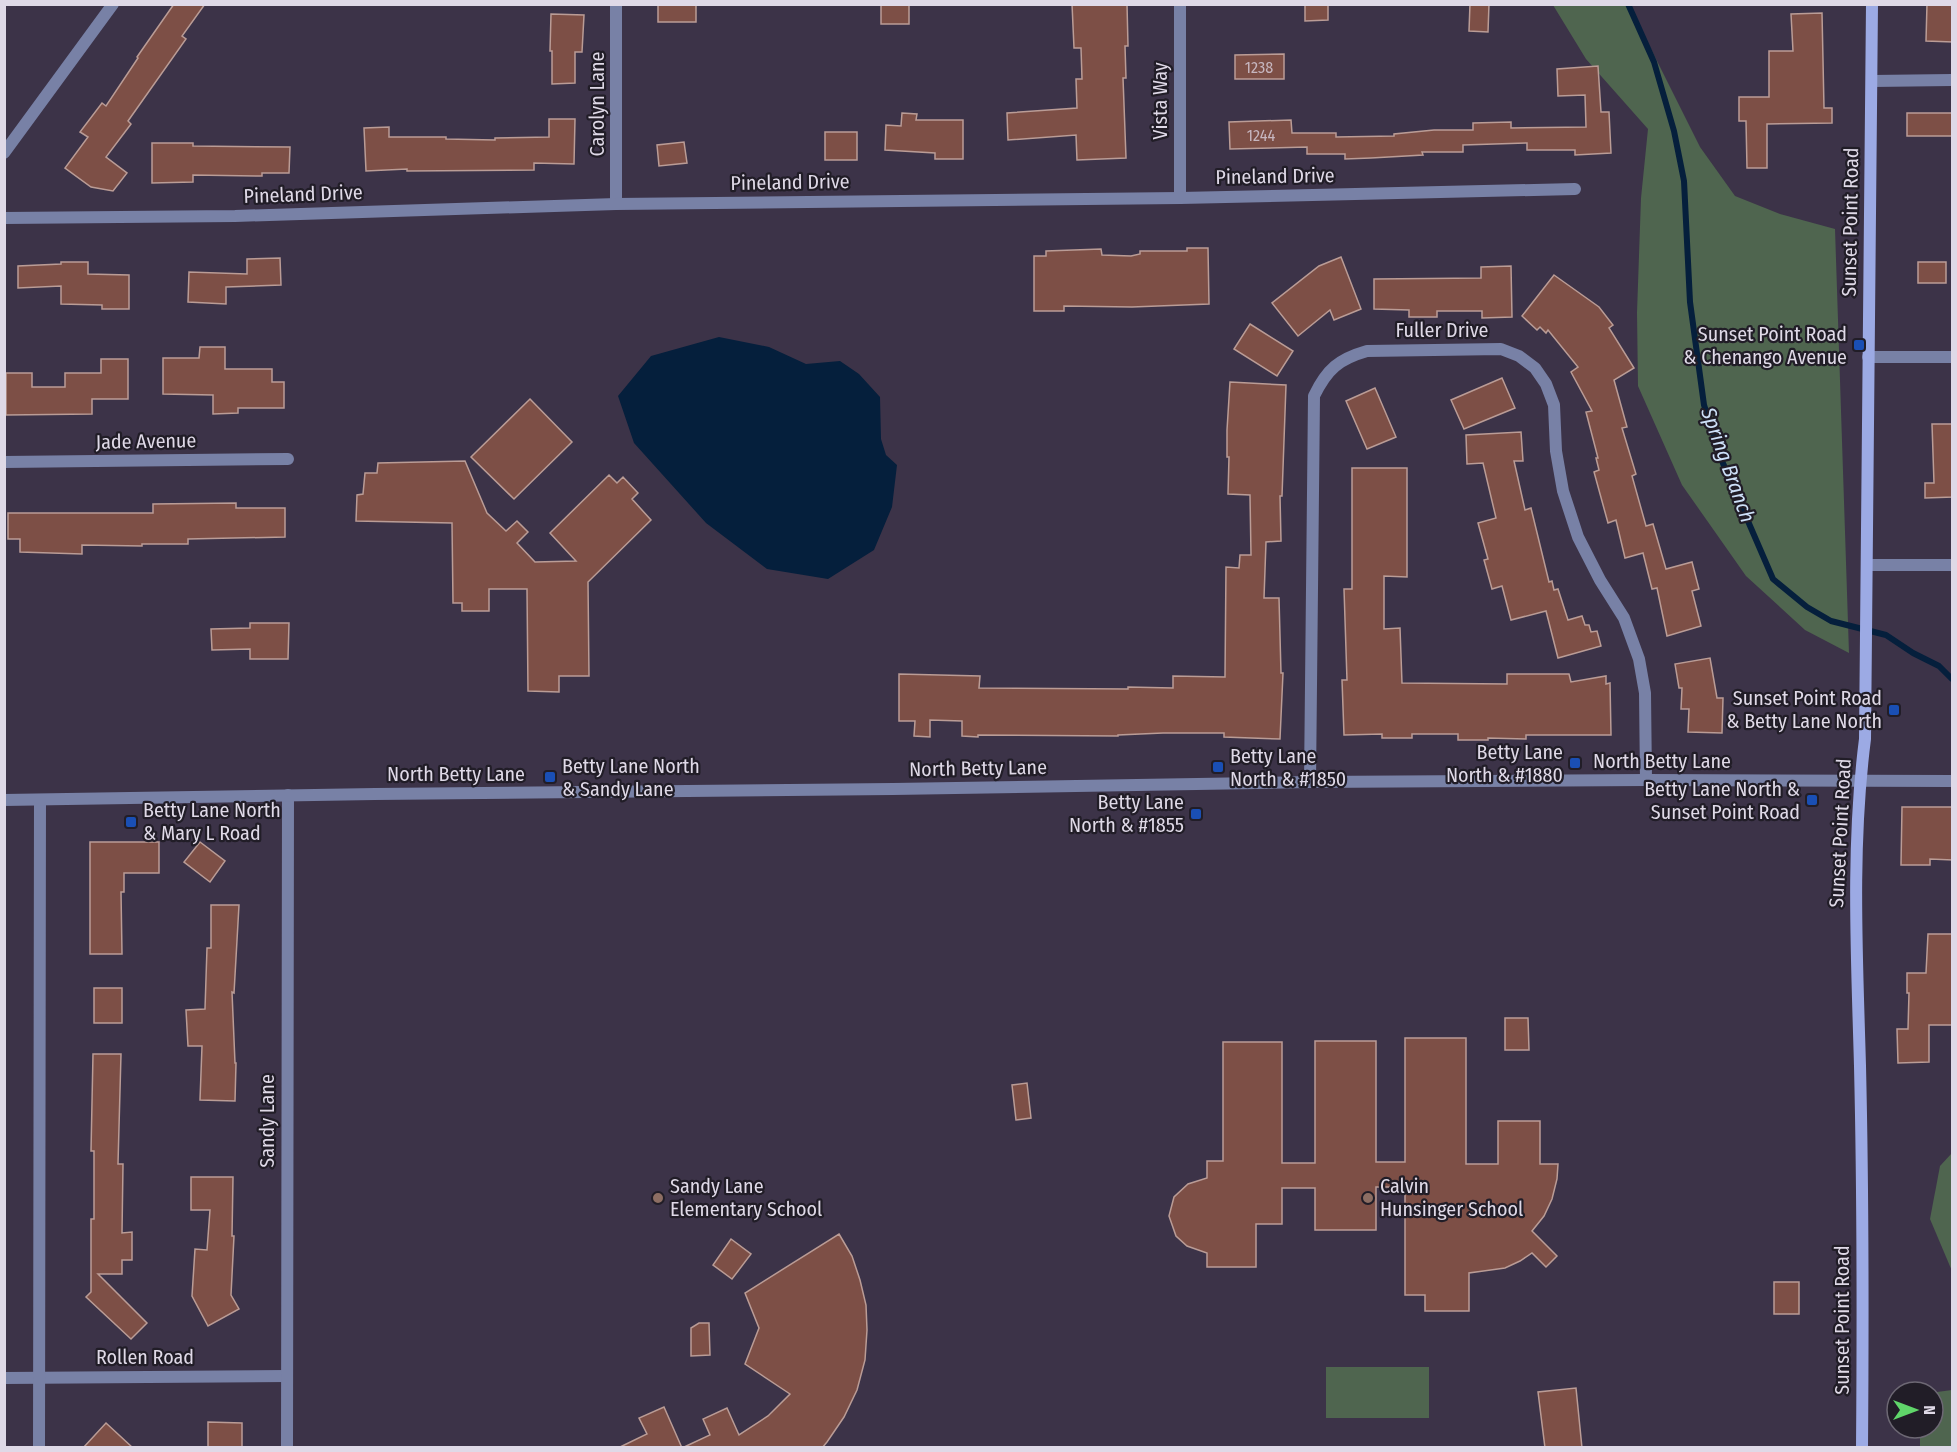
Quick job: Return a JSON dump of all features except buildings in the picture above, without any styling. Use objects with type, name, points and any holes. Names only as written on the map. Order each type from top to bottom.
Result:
[{"type":"main road","name":"Sunset Point Road","points":[[1862,1448],[1860,1066],[1855,930],[1856,828],[1865,739],[1872,4]]},
{"type":"street","points":[[4,153],[112,4]]},
{"type":"street","name":"Carolyn Lane","points":[[616,4],[616,204]]},
{"type":"street","name":"Vista Way","points":[[1180,4],[1180,198]]},
{"type":"street","points":[[1872,81],[1953,80]]},
{"type":"street","name":"Pineland Drive","points":[[4,218],[235,216],[616,204],[1180,198],[1575,189]]},
{"type":"street","name":"Fuller Drive","points":[[1310,782],[1314,396],[1322,379],[1336,364],[1348,357],[1367,351],[1490,350],[1501,350],[1519,356],[1535,368],[1546,384],[1554,405],[1556,451],[1563,491],[1578,537],[1600,580],[1624,618],[1638,659],[1645,693],[1646,780]]},
{"type":"street","points":[[1868,357],[1953,357]]},
{"type":"street","name":"Jade Avenue","points":[[4,462],[288,459]]},
{"type":"street","points":[[1867,565],[1953,565]]},
{"type":"street","name":"North Betty Lane","points":[[4,800],[1310,782],[1953,781]]},
{"type":"street","name":"Sandy Lane","points":[[287,1448],[288,795]]},
{"type":"street","points":[[39,1448],[40,800]]},
{"type":"street","name":"Rollen Road","points":[[4,1378],[286,1376]]},
{"type":"green space","points":[[1553,5],[1629,5],[1700,147],[1735,196],[1780,214],[1835,229],[1849,653],[1805,630],[1746,576],[1682,485],[1638,386],[1637,313],[1641,198],[1648,129],[1586,59]]},
{"type":"green space","points":[[1952,1153],[1952,1271],[1930,1219],[1940,1166]]},
{"type":"green space","points":[[1326,1367],[1429,1367],[1429,1418],[1326,1418]]},
{"type":"green space","points":[[1952,1390],[1952,1447],[1920,1447],[1920,1440],[1945,1440],[1945,1391]]},
{"type":"water","points":[[719,337],[769,347],[806,364],[840,361],[859,374],[880,397],[881,439],[886,455],[897,465],[892,507],[874,550],[828,579],[767,569],[706,523],[634,443],[618,396],[651,356]]},
{"type":"waterway","name":"Spring Branch","points":[[1628,4],[1654,62],[1674,131],[1684,181],[1690,302],[1704,405],[1722,461],[1773,579],[1807,607],[1831,621],[1886,635],[1913,653],[1939,666],[1952,679]]},
{"type":"place","name":"Sunset Point Road & Chenango Avenue","points":[[1859,345]]},
{"type":"place","name":"Sunset Point Road & Betty Lane North","points":[[1894,710]]},
{"type":"place","name":"Betty Lane North & #1880","points":[[1575,763]]},
{"type":"place","name":"Betty Lane North & #1850","points":[[1218,767]]},
{"type":"place","name":"Betty Lane North & Sandy Lane","points":[[550,777]]},
{"type":"place","name":"Betty Lane North & Sunset Point Road","points":[[1812,800]]},
{"type":"place","name":"Betty Lane North & #1855","points":[[1196,814]]},
{"type":"place","name":"Betty Lane North & Mary L Road","points":[[131,822]]},
{"type":"place","name":"Sandy Lane Elementary School","points":[[658,1198]]},
{"type":"place","name":"Calvin Hunsinger School","points":[[1368,1198]]}]
